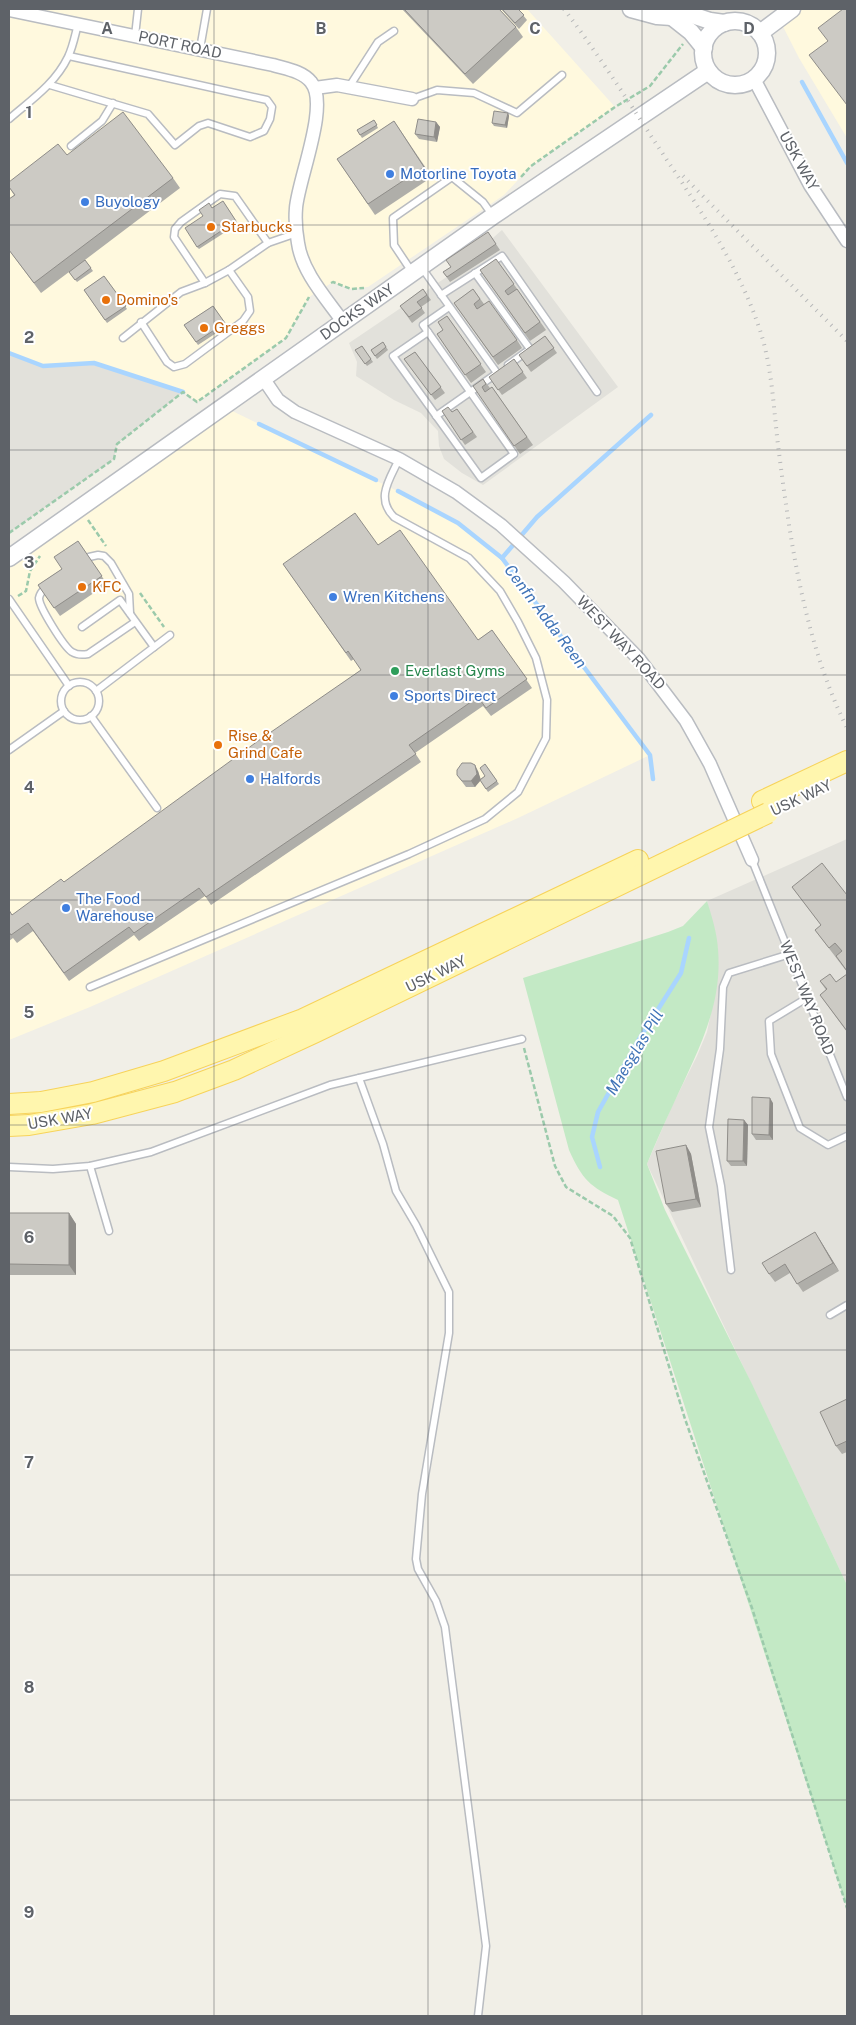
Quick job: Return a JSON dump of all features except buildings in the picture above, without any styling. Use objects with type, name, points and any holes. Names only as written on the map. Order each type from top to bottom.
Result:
[{"type":"main road","name":"USK WAY","points":[[9,1126],[29,1125],[92,1114],[175,1092],[234,1070],[316,1032],[682,847],[826,779],[847,761]]},
{"type":"main road","name":"USK WAY","points":[[826,779],[847,776]]},
{"type":"main road","name":"USK WAY","points":[[9,1104],[42,1102],[164,1071],[303,1019],[682,847]]},
{"type":"street","points":[[631,9],[646,14],[672,17],[692,15],[710,21],[746,23],[760,33],[765,44],[766,59],[765,65],[754,78],[742,84],[729,84],[719,80],[708,71],[703,54],[704,48],[710,33],[724,23]]},
{"type":"street","points":[[760,33],[792,9]]},
{"type":"street","name":"PORT ROAD","points":[[9,10],[273,65],[302,74],[315,88]]},
{"type":"street","points":[[672,17],[691,32],[704,48]]},
{"type":"street","name":"DOCKS WAY","points":[[9,558],[493,216],[708,71]]},
{"type":"street","name":"USK WAY","points":[[754,78],[810,185],[847,241]]},
{"type":"street","points":[[343,322],[304,264],[296,233],[296,207],[317,112],[315,88],[337,85],[412,100]]},
{"type":"street","name":"WEST WAY ROAD","points":[[263,378],[278,400],[295,412],[399,459],[456,492],[501,525],[564,582],[639,659],[673,702],[703,748],[752,860]]},
{"type":"lane","points":[[135,36],[138,9]]},
{"type":"lane","points":[[200,49],[207,9]]},
{"type":"lane","points":[[9,119],[50,85],[69,56],[78,24]]},
{"type":"lane","points":[[349,87],[378,42],[394,31]]},
{"type":"lane","points":[[50,85],[148,114],[175,145],[199,126],[208,123],[250,137],[264,131],[270,119],[272,107],[267,100],[69,56]]},
{"type":"lane","points":[[412,100],[437,90],[474,93],[517,114],[562,75]]},
{"type":"lane","points":[[72,146],[102,121],[112,103]]},
{"type":"lane","points":[[493,216],[483,202],[452,177],[393,218],[394,245],[441,295],[497,373]]},
{"type":"lane","points":[[205,283],[174,237],[175,229],[181,222],[220,194],[235,196],[268,242]]},
{"type":"lane","points":[[123,338],[181,292],[205,283],[229,270],[268,242],[296,233]]},
{"type":"lane","points":[[441,295],[502,256],[597,392]]},
{"type":"lane","points":[[142,322],[167,362],[174,367],[185,364],[243,321],[250,311],[248,297],[229,270]]},
{"type":"lane","points":[[475,274],[530,349]]},
{"type":"lane","points":[[428,332],[394,356],[480,478],[514,454],[470,392],[428,332],[423,325],[450,307]]},
{"type":"lane","points":[[549,336],[555,331]]},
{"type":"lane","points":[[436,416],[536,345]]},
{"type":"lane","points":[[90,987],[485,819],[518,792],[546,738],[547,700],[536,658],[500,591],[469,558],[394,517],[386,510],[384,501],[385,490],[399,459]]},
{"type":"lane","points":[[89,557],[104,556],[112,564],[130,594],[130,615]]},
{"type":"lane","points":[[57,579],[42,590],[39,597],[46,614],[72,653],[88,654],[135,622]]},
{"type":"lane","points":[[9,599],[69,686]]},
{"type":"lane","points":[[82,627],[120,600],[154,647]]},
{"type":"lane","points":[[96,690],[170,635]]},
{"type":"lane","points":[[75,683],[86,684],[96,690],[99,702],[98,707],[91,716],[79,720],[73,719],[64,711],[62,694],[69,686],[75,683]]},
{"type":"lane","points":[[9,750],[64,711]]},
{"type":"lane","points":[[91,716],[157,808]]},
{"type":"lane","name":"WEST WAY ROAD","points":[[752,860],[847,1097]]},
{"type":"lane","points":[[732,1270],[721,1186],[709,1127],[720,1049],[723,987],[730,973],[790,954]]},
{"type":"lane","points":[[807,998],[769,1021],[770,1054],[800,1128],[828,1145],[847,1136]]},
{"type":"lane","points":[[9,1167],[53,1169],[90,1166],[151,1152],[330,1085],[522,1039]]},
{"type":"lane","points":[[359,1078],[383,1144],[396,1192],[416,1225],[448,1292],[449,1333],[422,1494],[416,1559],[418,1569],[436,1601],[445,1628],[486,1946],[478,2016]]},
{"type":"lane","points":[[90,1166],[109,1231]]},
{"type":"lane","points":[[830,1315],[847,1305]]},
{"type":"path","points":[[518,180],[531,166],[615,107],[650,86],[691,32]]},
{"type":"path","points":[[9,533],[114,459],[117,444],[183,392],[198,402],[286,338],[309,297],[333,282],[351,289],[368,287]]},
{"type":"path","points":[[522,1039],[555,1166],[566,1188],[613,1216],[630,1238],[685,1419],[752,1608],[847,1908]]},
{"type":"shaded area","points":[[9,9],[527,9],[615,107],[531,166],[504,195],[368,287],[351,289],[333,282],[309,297],[286,338],[197,402],[183,391],[95,363],[43,366],[9,353]]},
{"type":"shaded area","points":[[774,9],[847,9],[847,138],[799,58]]},
{"type":"shaded area","points":[[502,230],[618,387],[483,485],[462,473],[444,459],[439,446],[438,431],[421,413],[394,400],[356,376],[357,362],[349,343],[454,272]]},
{"type":"shaded area","points":[[9,353],[43,366],[94,363],[183,392],[117,444],[114,459],[9,533]]},
{"type":"shaded area","points":[[224,407],[418,501],[458,523],[502,558],[650,755],[518,818],[90,1007],[9,1040],[9,558]]},
{"type":"shaded area","points":[[847,839],[847,1585],[647,1164],[707,1032],[717,978],[718,950],[707,901]]},
{"type":"green space","points":[[707,901],[718,949],[718,971],[712,1011],[699,1049],[647,1164],[665,1210],[752,1384],[847,1585],[847,1908],[618,1200],[600,1191],[588,1181],[578,1168],[569,1150],[523,978],[683,926]]},
{"type":"waterway","points":[[802,82],[847,163]]},
{"type":"waterway","points":[[9,353],[43,366],[94,363],[183,392]]},
{"type":"waterway","points":[[502,558],[537,517],[651,415]]},
{"type":"waterway","name":"Cenfn Adda Reen","points":[[259,424],[376,480]]},
{"type":"waterway","name":"Cenfn Adda Reen","points":[[398,491],[458,523],[502,558],[650,755],[653,779]]},
{"type":"waterway","name":"Maesglas Pill","points":[[600,1167],[592,1137],[598,1112],[638,1041],[681,973],[689,938]]},
{"type":"railway","points":[[564,9],[609,72],[699,209],[729,259],[754,312],[769,368],[789,523],[802,594],[820,662],[847,728]]},
{"type":"railway","points":[[683,176],[847,341]]},
{"type":"place","name":"Motorline Toyota","points":[[390,174]]},
{"type":"place","name":"Buyology","points":[[85,202]]},
{"type":"place","name":"Starbucks","points":[[211,227]]},
{"type":"place","name":"Domino's","points":[[106,300]]},
{"type":"place","name":"Greggs","points":[[204,328]]},
{"type":"place","name":"KFC","points":[[82,587]]},
{"type":"place","name":"Wren Kitchens","points":[[333,597]]},
{"type":"place","name":"Everlast Gyms","points":[[395,671]]},
{"type":"place","name":"Sports Direct","points":[[394,696]]},
{"type":"place","name":"Rise & Grind Cafe","points":[[218,745]]},
{"type":"place","name":"Halfords","points":[[250,779]]},
{"type":"place","name":"The Food Warehouse","points":[[66,908]]}]
